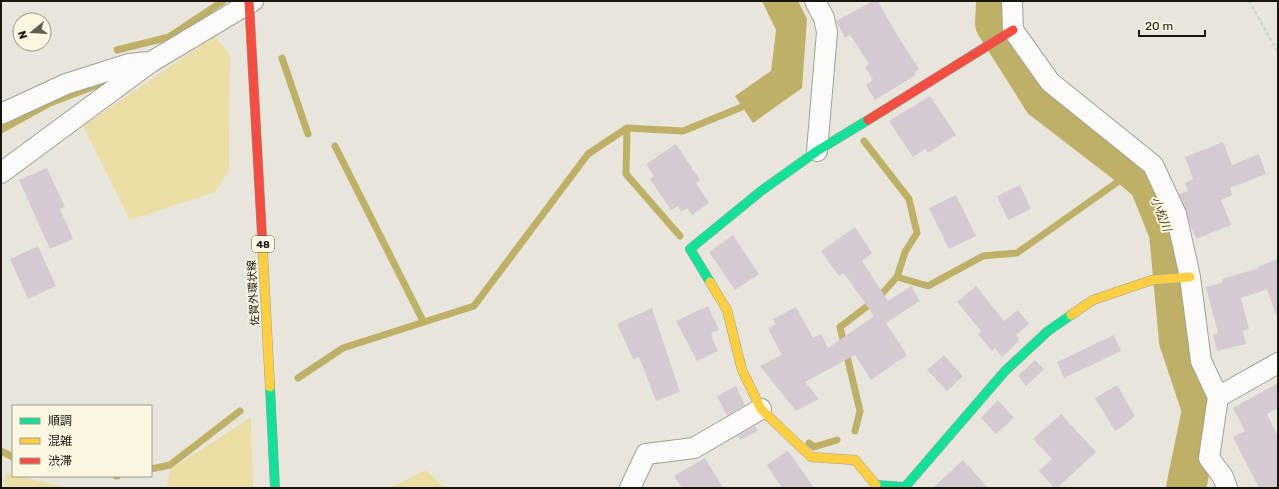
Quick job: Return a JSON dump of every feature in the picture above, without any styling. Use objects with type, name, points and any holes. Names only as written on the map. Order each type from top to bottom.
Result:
[{"type":"street","points":[[815,1],[824,18],[827,32],[817,151]]},
{"type":"street","points":[[1012,1],[1014,30],[1050,82],[1154,166],[1176,214],[1190,277],[1201,361],[1218,396],[1209,458],[1223,477],[1227,488]]},
{"type":"street","points":[[1,173],[151,62],[250,2]]},
{"type":"street","name":"佐賀外環状線","points":[[250,2],[274,488]]},
{"type":"street","points":[[1014,30],[817,151],[762,191],[690,249],[727,310],[742,370],[761,409],[811,457],[855,460],[875,485],[904,487],[1005,371],[1048,331],[1093,300],[1152,280],[1190,277]]},
{"type":"street","points":[[1,114],[66,84],[129,64],[151,62]]},
{"type":"street","points":[[1218,396],[1278,363]]},
{"type":"street","points":[[630,488],[646,454],[694,448],[761,409]]},
{"type":"path","points":[[1249,1],[1278,52]]},
{"type":"shaded area","points":[[762,1],[798,1],[807,19],[802,88],[753,123],[735,96],[771,71],[776,30]]},
{"type":"shaded area","points":[[215,36],[230,55],[229,170],[215,192],[130,220],[83,126]]},
{"type":"shaded area","points":[[251,417],[253,488],[167,488],[170,470]]},
{"type":"shaded area","points":[[426,470],[445,488],[389,488]]},
{"type":"shaded area","points":[[6,473],[12,474],[12,477],[23,477],[68,488],[4,488]]},
{"type":"building","points":[[873,1],[878,1],[897,35],[919,69],[914,73],[916,75],[875,100],[866,85],[873,80],[865,67],[869,64],[850,35],[845,38],[836,21]]},
{"type":"building","points":[[930,96],[956,135],[928,153],[925,149],[913,157],[889,121]]},
{"type":"building","points":[[1223,142],[1232,165],[1259,154],[1266,174],[1230,188],[1232,195],[1221,200],[1231,225],[1196,239],[1190,225],[1186,209],[1179,194],[1188,191],[1185,183],[1193,179],[1185,157]]},
{"type":"building","points":[[676,144],[700,180],[696,183],[709,203],[692,215],[687,208],[681,212],[678,206],[671,210],[650,179],[654,176],[646,164]]},
{"type":"building","points":[[47,168],[65,207],[60,209],[73,239],[50,249],[19,180]]},
{"type":"building","points":[[1020,185],[1031,209],[1008,220],[997,196]]},
{"type":"building","points":[[956,195],[976,236],[949,249],[929,208]]},
{"type":"building","points":[[855,227],[872,253],[862,261],[888,301],[911,286],[920,301],[886,323],[907,355],[871,380],[855,355],[805,382],[819,399],[796,411],[760,366],[782,355],[768,329],[776,324],[773,319],[796,307],[813,338],[821,334],[828,348],[874,316],[844,273],[839,276],[821,251]]},
{"type":"building","points":[[733,235],[759,274],[735,290],[709,252]]},
{"type":"building","points":[[38,246],[56,286],[28,299],[10,259]]},
{"type":"building","points":[[1278,259],[1278,314],[1276,315],[1267,289],[1241,298],[1249,329],[1243,331],[1246,344],[1217,351],[1213,335],[1218,333],[1206,287],[1222,283],[1222,279],[1259,268],[1258,267]]},
{"type":"building","points":[[976,286],[1004,321],[1018,310],[1029,324],[1016,335],[1019,341],[1002,357],[995,348],[992,351],[978,334],[981,331],[957,302]]},
{"type":"building","points":[[708,306],[719,330],[711,333],[718,351],[697,361],[676,321]]},
{"type":"building","points":[[652,308],[680,392],[656,401],[639,357],[633,359],[617,324]]},
{"type":"building","points":[[1114,335],[1121,351],[1064,378],[1057,362]]},
{"type":"building","points":[[944,355],[963,376],[947,391],[927,370]]},
{"type":"building","points":[[1035,360],[1044,369],[1026,386],[1018,376]]},
{"type":"building","points":[[1278,383],[1278,408],[1267,414],[1278,437],[1278,488],[1259,488],[1233,437],[1245,431],[1233,408]]},
{"type":"building","points":[[1117,385],[1135,416],[1115,431],[1095,398]]},
{"type":"building","points":[[736,386],[745,405],[727,416],[717,396]]},
{"type":"building","points":[[998,400],[1014,418],[996,434],[981,418]]},
{"type":"building","points":[[1061,414],[1096,452],[1057,488],[1054,488],[1039,471],[1052,459],[1033,439]]},
{"type":"building","points":[[755,426],[758,431],[740,440],[738,436]]},
{"type":"building","points":[[787,451],[814,488],[782,488],[767,465]]},
{"type":"building","points":[[705,458],[723,488],[682,488],[674,476]]},
{"type":"building","points":[[963,460],[988,488],[933,488]]},
{"type":"waterway","points":[[117,50],[169,37],[223,1]]},
{"type":"waterway","name":"小松川","points":[[996,1],[995,24],[1043,100],[1149,183],[1169,233],[1179,341],[1202,410],[1186,488]]},
{"type":"waterway","points":[[282,58],[308,134]]},
{"type":"waterway","points":[[1,130],[50,103],[113,79]]},
{"type":"waterway","points":[[298,378],[343,348],[474,306],[588,154],[627,128],[683,131],[742,107],[750,102]]},
{"type":"waterway","points":[[627,128],[626,174],[680,236]]},
{"type":"waterway","points":[[864,141],[909,199],[917,233],[905,252],[897,277]]},
{"type":"waterway","points":[[335,146],[423,321]]},
{"type":"waterway","points":[[855,431],[860,411],[840,327],[878,298],[897,277],[928,286],[983,256],[1017,253],[1119,181],[1130,167]]},
{"type":"waterway","points":[[152,469],[170,465],[240,411]]},
{"type":"waterway","points":[[809,443],[814,447],[837,440]]},
{"type":"waterway","points":[[1,451],[12,456]]},
{"type":"traffic: fast","points":[[710,282],[690,249],[761,191],[817,151],[868,120]]},
{"type":"traffic: fast","points":[[876,485],[905,487],[1005,371],[1048,331],[1071,315]]},
{"type":"traffic: fast","points":[[270,387],[275,488]]},
{"type":"traffic: slow","points":[[262,236],[270,387]]},
{"type":"traffic: slow","points":[[1071,315],[1093,300],[1152,280],[1190,277]]},
{"type":"traffic: slow","points":[[710,282],[727,310],[742,370],[761,409],[811,457],[855,460],[876,485]]},
{"type":"traffic: jam","points":[[249,1],[262,236]]},
{"type":"traffic: jam","points":[[868,120],[1013,30]]}]
